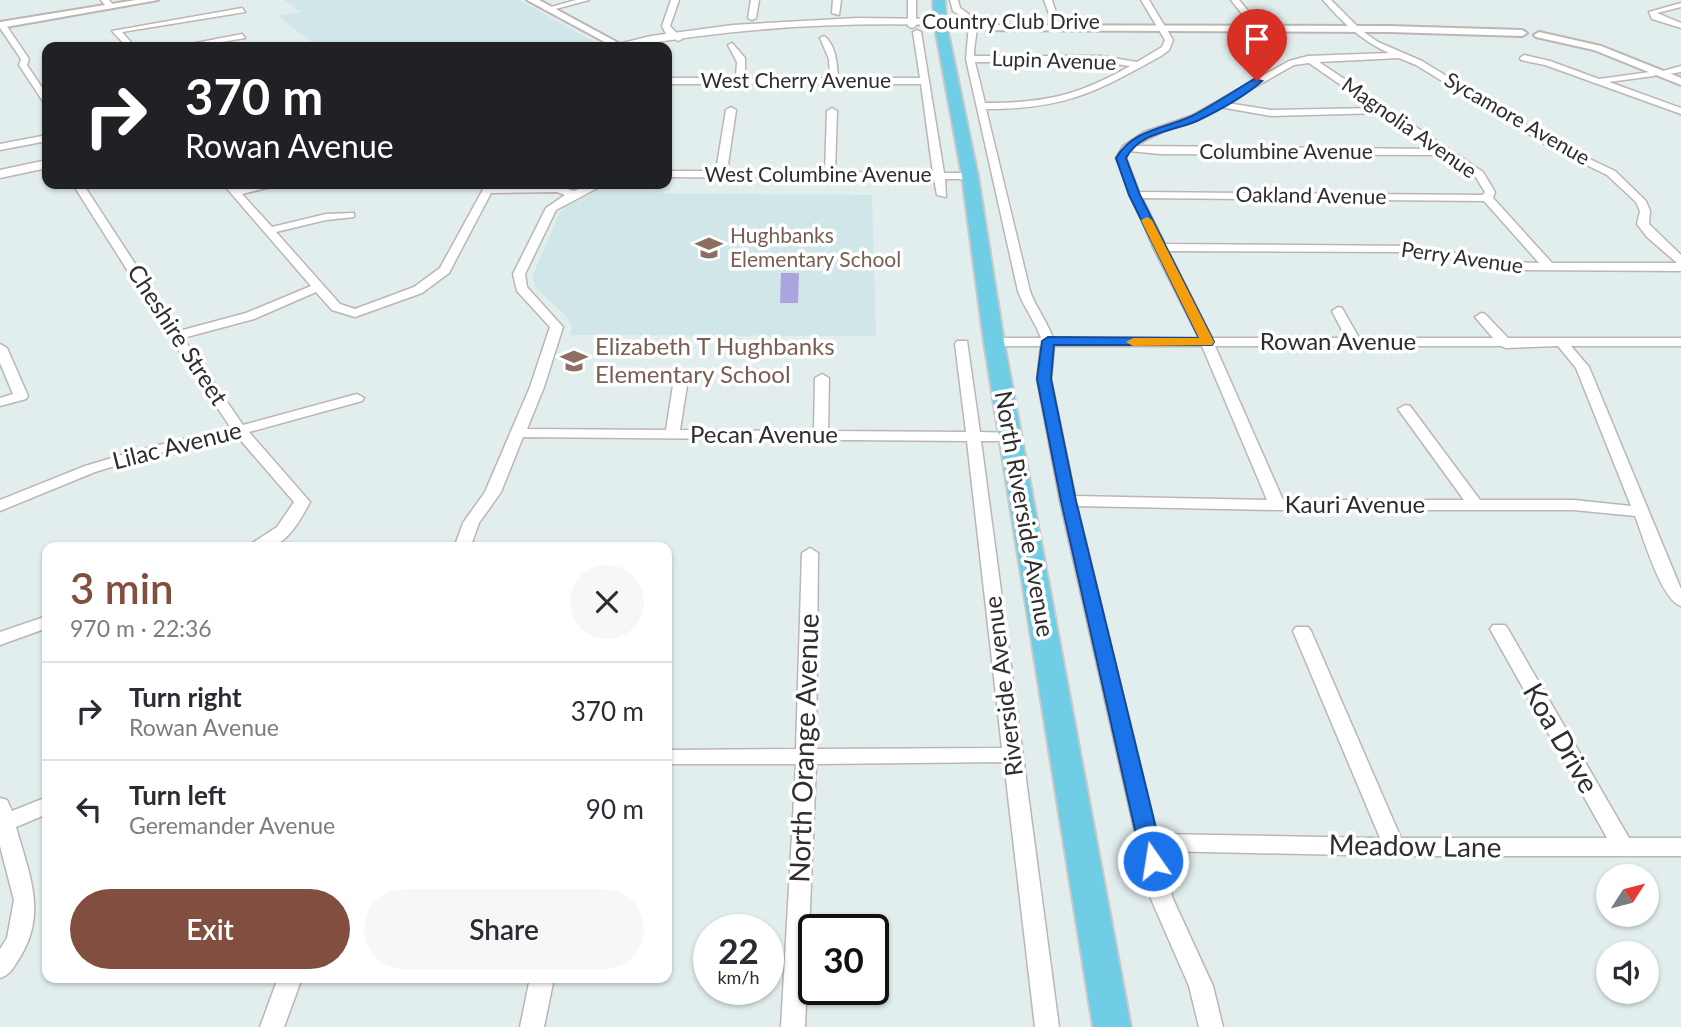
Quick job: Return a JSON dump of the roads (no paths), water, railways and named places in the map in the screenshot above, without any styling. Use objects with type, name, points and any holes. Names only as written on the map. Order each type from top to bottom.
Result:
[{"type":"main road","name":"North Riverside Avenue","points":[[939,0],[941,25],[970,176],[994,342],[1112,1027]]},
{"type":"main road","name":"Country Club Drive","points":[[646,42],[675,37],[789,28],[941,25]]},
{"type":"main road","points":[[0,174],[42,165]]},
{"type":"street","points":[[42,93],[23,65],[25,59],[12,47],[1,24],[108,3],[153,0]]},
{"type":"street","points":[[127,42],[116,31],[242,10],[230,0]]},
{"type":"street","points":[[532,0],[609,42]]},
{"type":"street","points":[[548,9],[584,0]]},
{"type":"street","points":[[675,0],[666,26],[675,37]]},
{"type":"street","points":[[752,18],[755,0]]},
{"type":"street","points":[[836,0],[836,13]]},
{"type":"street","points":[[912,0],[911,27],[926,81],[942,195]]},
{"type":"street","points":[[954,0],[956,9],[970,16],[974,25],[975,35],[969,44],[970,59],[1024,290],[1030,308],[1042,324],[1048,341]]},
{"type":"street","points":[[1048,0],[1057,25]]},
{"type":"street","points":[[981,106],[1032,105],[1082,94],[1166,48],[1169,40],[1145,0]]},
{"type":"street","points":[[1235,0],[1256,26]]},
{"type":"street","name":"Sycamore Avenue","points":[[1326,0],[1375,44],[1429,68],[1551,144],[1611,173],[1641,201],[1645,211],[1643,223],[1651,235],[1681,261]]},
{"type":"street","points":[[1681,5],[1653,12],[1655,17],[1681,26]]},
{"type":"street","name":"Country Club Drive","points":[[941,25],[1353,27]]},
{"type":"street","points":[[1511,26],[1511,29],[1522,33]]},
{"type":"street","points":[[1353,27],[1465,30],[1511,26],[1534,28],[1619,52],[1658,72]]},
{"type":"street","points":[[1353,27],[1522,33],[1534,28],[1597,48],[1681,80]]},
{"type":"street","points":[[207,42],[242,36]]},
{"type":"street","points":[[824,38],[833,59],[834,81]]},
{"type":"street","points":[[732,45],[742,56],[744,65],[740,81]]},
{"type":"street","points":[[1277,505],[1207,342],[1159,247],[1121,158],[1126,148],[1147,134],[1194,118],[1277,69],[1308,59],[1401,55]]},
{"type":"street","points":[[1524,58],[1600,81],[1681,111]]},
{"type":"street","name":"Lupin Avenue","points":[[970,59],[1101,59],[1137,65]]},
{"type":"street","name":"Magnolia Avenue","points":[[1308,59],[1479,174],[1490,191],[1487,198],[1550,268]]},
{"type":"street","points":[[1600,81],[1681,69]]},
{"type":"street","name":"West Cherry Avenue","points":[[672,81],[926,81]]},
{"type":"street","points":[[1217,104],[1271,113],[1385,110]]},
{"type":"street","points":[[721,174],[731,110]]},
{"type":"street","points":[[830,175],[832,111]]},
{"type":"street","points":[[0,147],[42,139]]},
{"type":"street","name":"Columbine Avenue","points":[[1126,148],[1160,151],[1446,152]]},
{"type":"street","name":"West Columbine Avenue","points":[[672,174],[970,176]]},
{"type":"street","name":"Cheshire Street","points":[[81,189],[117,241],[174,336],[240,430],[302,502],[289,528],[268,542]]},
{"type":"street","points":[[232,189],[317,288],[336,307],[355,313],[418,290],[445,270],[488,189]]},
{"type":"street","points":[[558,189],[575,195]]},
{"type":"street","points":[[463,542],[471,523],[492,492],[537,387],[557,327],[521,288],[519,274],[551,208],[589,189]]},
{"type":"street","name":"Oakland Avenue","points":[[1135,195],[1487,198]]},
{"type":"street","points":[[268,231],[326,216],[350,215]]},
{"type":"street","name":"Perry Avenue","points":[[1159,247],[1413,249],[1483,264],[1550,268],[1681,267]]},
{"type":"street","points":[[174,336],[248,316],[276,305],[291,295],[317,288]]},
{"type":"street","points":[[1338,310],[1355,342]]},
{"type":"street","points":[[1481,317],[1506,344]]},
{"type":"street","name":"North Riverside Avenue","points":[[1048,341],[1044,379],[1068,501],[1161,899],[1201,986],[1211,1027]]},
{"type":"street","name":"Rowan Avenue","points":[[994,342],[1681,342]]},
{"type":"street","name":"Riverside Avenue","points":[[962,344],[1047,1027]]},
{"type":"street","points":[[1563,344],[1582,367],[1672,589],[1681,600]]},
{"type":"street","points":[[0,348],[21,396],[0,402]]},
{"type":"street","points":[[821,436],[822,378]]},
{"type":"street","points":[[672,435],[681,379]]},
{"type":"street","name":"Lilac Avenue","points":[[0,506],[90,469],[357,398]]},
{"type":"street","points":[[1405,409],[1475,505]]},
{"type":"street","name":"Pecan Avenue","points":[[516,433],[1012,437]]},
{"type":"street","name":"Kauri Avenue","points":[[1068,501],[1277,505],[1574,505],[1641,512]]},
{"type":"street","name":"North Orange Avenue","points":[[793,1027],[806,756],[810,553]]},
{"type":"street","points":[[0,639],[42,624]]},
{"type":"street","name":"Koa Drive","points":[[1499,629],[1623,847]]},
{"type":"street","points":[[1302,631],[1394,847]]},
{"type":"street","points":[[672,757],[1012,755]]},
{"type":"street","points":[[0,968],[18,941],[25,900],[2,815],[42,806]]},
{"type":"street","name":"Meadow Lane","points":[[1148,842],[1394,847],[1681,847]]},
{"type":"street","points":[[272,1027],[288,983]]},
{"type":"street","points":[[532,1027],[541,983]]},
{"type":"place","name":"Hughbanks Elementary School","points":[[709,248]]},
{"type":"place","name":"Elizabeth T Hughbanks Elementary School","points":[[574,361]]}]
